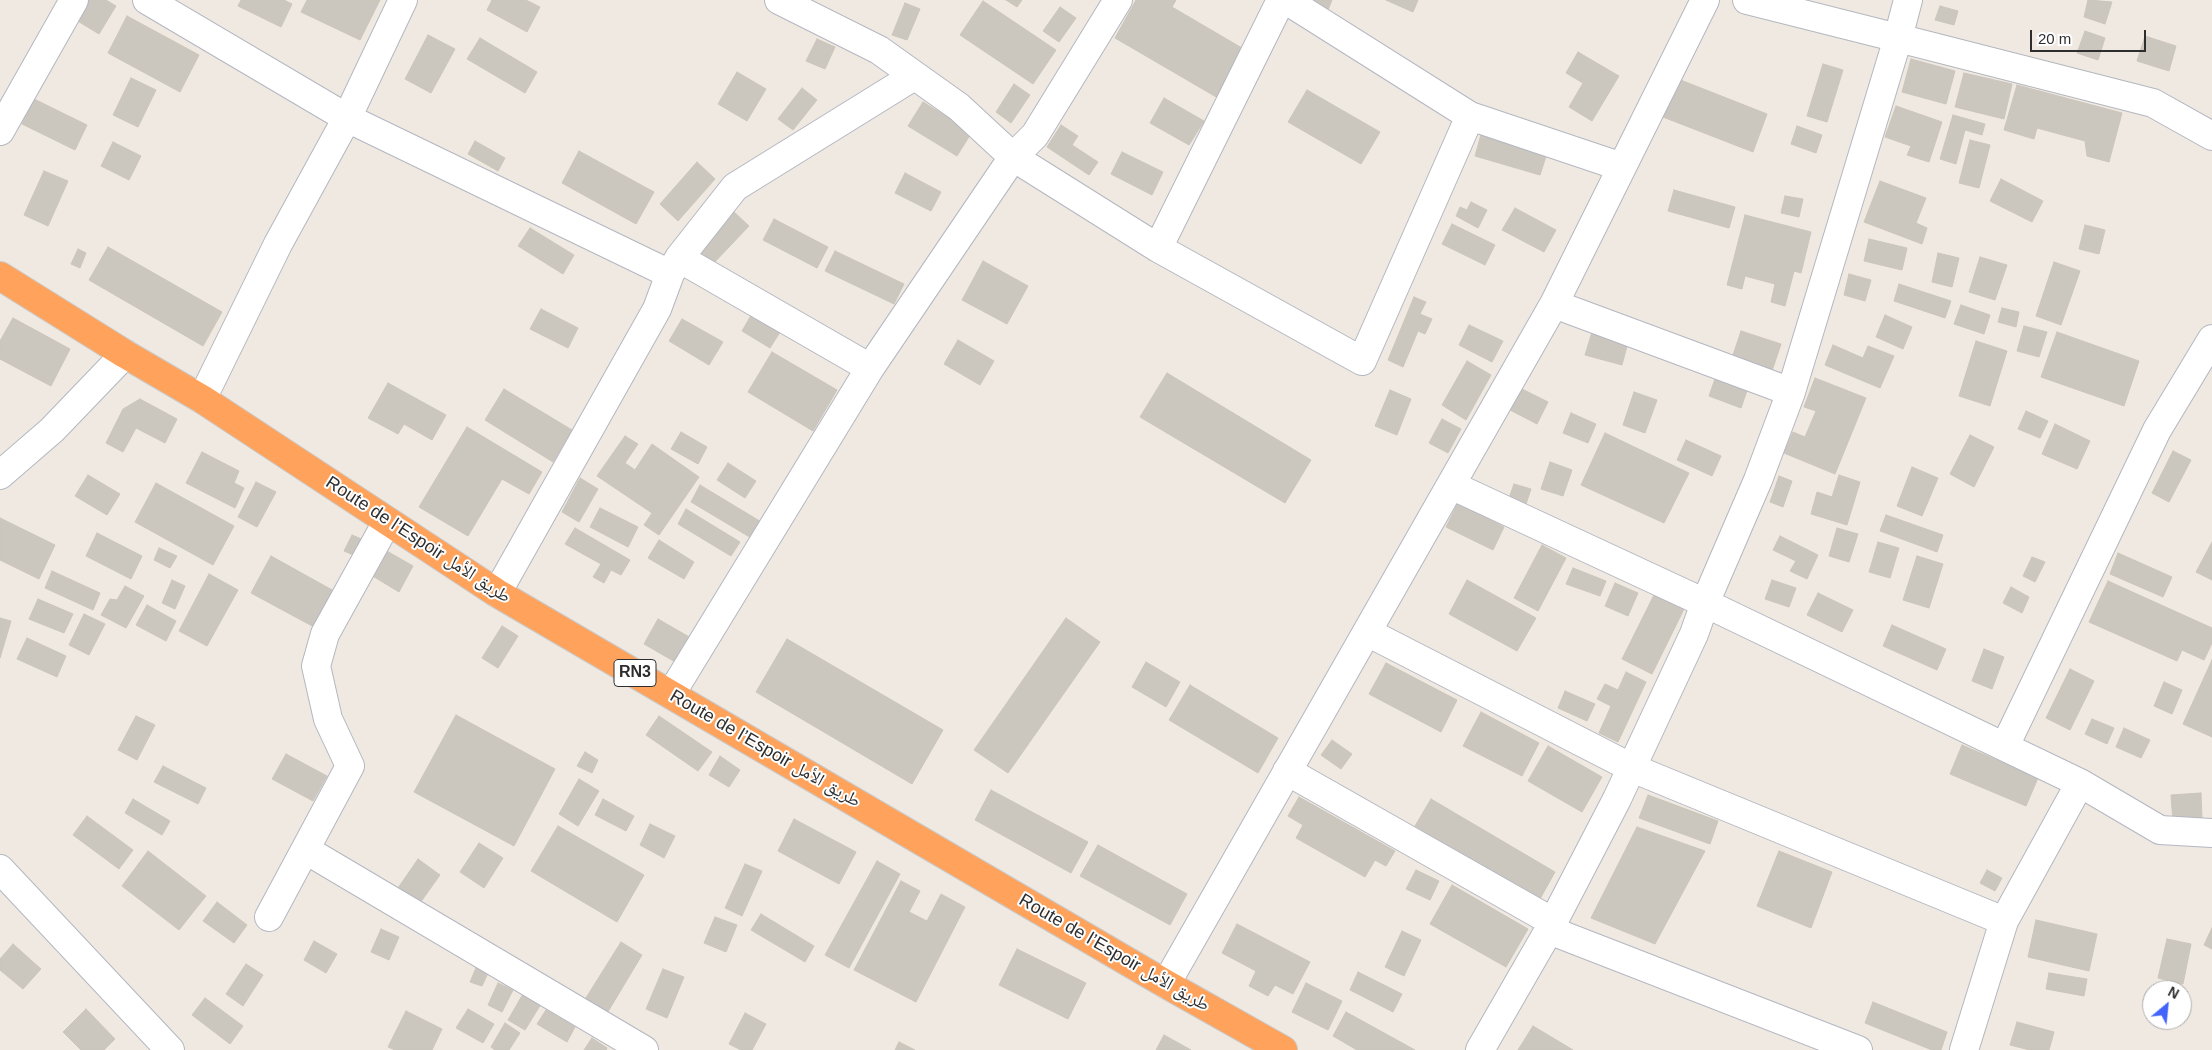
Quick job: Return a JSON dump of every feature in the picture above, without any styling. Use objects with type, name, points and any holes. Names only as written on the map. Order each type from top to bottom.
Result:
[{"type":"highway","name":"Route de l’Espoir طريق الأمل","points":[[0,276],[125,354],[202,399],[496,593],[1166,984],[1283,1050]]},
{"type":"street","points":[[0,130],[74,0]]},
{"type":"street","points":[[148,0],[347,118],[674,266],[870,368]]},
{"type":"street","points":[[202,399],[278,244],[347,118],[402,0]]},
{"type":"street","points":[[779,0],[879,50],[958,107],[1013,157],[1158,248],[1362,361],[1470,116]]},
{"type":"street","points":[[672,694],[870,368],[1013,157],[1035,136],[1118,0]]},
{"type":"street","points":[[1158,248],[1281,0]]},
{"type":"street","points":[[1286,0],[1470,116],[1622,167]]},
{"type":"street","points":[[1166,984],[1554,304],[1705,0]]},
{"type":"street","points":[[1747,0],[2153,103],[2212,136]]},
{"type":"street","points":[[1480,1050],[1551,926],[1632,768],[1694,634],[1705,603],[1758,480],[1791,392],[1908,0]]},
{"type":"street","points":[[496,593],[657,309],[674,266],[735,187],[914,76]]},
{"type":"street","points":[[1554,304],[1791,392]]},
{"type":"street","points":[[2004,746],[2157,430],[2212,339]]},
{"type":"street","points":[[0,475],[52,430],[125,354]]},
{"type":"street","points":[[1451,485],[1705,603],[2004,746],[2080,783],[2160,830],[2212,832]]},
{"type":"street","points":[[269,917],[350,766],[328,719],[316,666],[325,634],[388,522]]},
{"type":"street","points":[[1367,632],[1632,768],[2004,921]]},
{"type":"street","points":[[1287,771],[1551,926],[1858,1050]]},
{"type":"street","points":[[1964,1050],[2004,921],[2080,783]]},
{"type":"street","points":[[306,850],[644,1050]]},
{"type":"street","points":[[0,869],[170,1050]]},
{"type":"building","points":[[88,0],[106,0],[116,6],[99,34],[76,20]]},
{"type":"building","points":[[241,0],[284,0],[292,4],[281,27],[238,6]]},
{"type":"building","points":[[307,0],[380,0],[360,40],[301,12]]},
{"type":"building","points":[[492,0],[526,0],[540,7],[527,32],[487,10]]},
{"type":"building","points":[[1006,0],[1022,0],[1017,7]]},
{"type":"building","points":[[1136,0],[1176,0],[1172,7],[1247,51],[1218,98],[1115,38]]},
{"type":"building","points":[[1306,0],[1332,0],[1328,10]]},
{"type":"building","points":[[1386,0],[1418,0],[1413,12]]},
{"type":"building","points":[[2088,0],[2112,2],[2105,24],[2084,17]]},
{"type":"building","points":[[983,1],[1056,50],[1033,84],[960,35]]},
{"type":"building","points":[[905,3],[920,9],[907,40],[892,35]]},
{"type":"building","points":[[1940,6],[1958,11],[1954,25],[1935,20]]},
{"type":"building","points":[[1060,7],[1076,18],[1059,42],[1043,31]]},
{"type":"building","points":[[127,16],[199,55],[180,92],[108,53]]},
{"type":"building","points":[[2085,31],[2105,38],[2098,60],[2077,53]]},
{"type":"building","points":[[428,35],[455,49],[431,93],[405,79]]},
{"type":"building","points":[[2145,36],[2176,46],[2169,71],[2137,61]]},
{"type":"building","points":[[480,38],[537,72],[525,93],[467,59]]},
{"type":"building","points":[[817,39],[835,47],[825,69],[806,61]]},
{"type":"building","points":[[1578,52],[1619,76],[1592,121],[1569,107],[1583,83],[1566,73]]},
{"type":"building","points":[[1911,59],[1955,71],[1946,104],[1902,92]]},
{"type":"building","points":[[1823,64],[1843,70],[1827,122],[1807,116]]},
{"type":"building","points":[[737,72],[766,89],[747,121],[718,104]]},
{"type":"building","points":[[1964,73],[2012,84],[2004,119],[1955,107]]},
{"type":"building","points":[[131,78],[156,90],[138,127],[113,115]]},
{"type":"building","points":[[1678,79],[1767,114],[1753,152],[1663,117]]},
{"type":"building","points":[[1014,84],[1030,95],[1011,123],[996,112]]},
{"type":"building","points":[[2017,85],[2122,113],[2109,162],[2087,156],[2085,141],[2037,128],[2034,139],[2004,130]]},
{"type":"building","points":[[802,88],[817,100],[793,130],[778,119]]},
{"type":"building","points":[[1307,90],[1380,132],[1361,164],[1288,122]]},
{"type":"building","points":[[1164,98],[1204,121],[1189,145],[1150,123]]},
{"type":"building","points":[[34,99],[87,125],[75,150],[22,124]]},
{"type":"building","points":[[923,102],[972,132],[957,156],[908,126]]},
{"type":"building","points":[[1896,106],[1942,122],[1929,162],[1907,155],[1911,146],[1885,137]]},
{"type":"building","points":[[1953,115],[1985,124],[1982,135],[1965,130],[1956,164],[1940,159]]},
{"type":"building","points":[[1061,125],[1078,136],[1072,145],[1098,162],[1089,175],[1047,147]]},
{"type":"building","points":[[1797,126],[1822,135],[1816,153],[1791,144]]},
{"type":"building","points":[[1482,131],[1548,150],[1540,175],[1475,156]]},
{"type":"building","points":[[1970,140],[1990,145],[1979,188],[1959,183]]},
{"type":"building","points":[[475,141],[505,158],[498,171],[468,154]]},
{"type":"building","points":[[113,142],[141,156],[129,180],[101,166]]},
{"type":"building","points":[[579,151],[654,192],[636,224],[562,183]]},
{"type":"building","points":[[1122,152],[1163,172],[1152,195],[1111,174]]},
{"type":"building","points":[[697,162],[715,179],[678,221],[660,204]]},
{"type":"building","points":[[44,171],[68,181],[48,226],[24,215]]},
{"type":"building","points":[[905,173],[941,192],[931,211],[895,193]]},
{"type":"building","points":[[2001,179],[2043,201],[2032,222],[1990,201]]},
{"type":"building","points":[[1880,181],[1926,198],[1916,223],[1927,228],[1922,244],[1864,222]]},
{"type":"building","points":[[1674,190],[1735,207],[1729,228],[1668,211]]},
{"type":"building","points":[[1785,196],[1803,199],[1799,217],[1781,213]]},
{"type":"building","points":[[1471,202],[1487,210],[1478,228],[1456,216],[1460,207],[1467,210]]},
{"type":"building","points":[[1515,208],[1556,230],[1544,252],[1502,230]]},
{"type":"building","points":[[733,211],[749,226],[711,266],[696,253]]},
{"type":"building","points":[[1745,215],[1811,232],[1801,273],[1794,271],[1785,306],[1771,302],[1775,284],[1745,276],[1742,289],[1727,285]]},
{"type":"building","points":[[774,219],[828,247],[817,268],[763,240]]},
{"type":"building","points":[[1452,224],[1495,245],[1485,265],[1442,244]]},
{"type":"building","points":[[2085,225],[2105,230],[2099,254],[2079,249]]},
{"type":"building","points":[[530,228],[574,255],[563,274],[518,246]]},
{"type":"building","points":[[1869,239],[1907,248],[1902,270],[1864,261]]},
{"type":"building","points":[[108,247],[222,312],[203,346],[89,280]]},
{"type":"building","points":[[78,249],[86,253],[80,268],[71,264]]},
{"type":"building","points":[[835,251],[904,284],[894,304],[825,271]]},
{"type":"building","points":[[1938,253],[1959,258],[1952,287],[1932,282]]},
{"type":"building","points":[[1980,257],[2007,265],[1995,300],[1969,292]]},
{"type":"building","points":[[983,261],[1028,286],[1007,324],[962,300]]},
{"type":"building","points":[[2054,262],[2080,271],[2061,325],[2036,316]]},
{"type":"building","points":[[1849,274],[1871,280],[1865,301],[1844,295]]},
{"type":"building","points":[[1899,284],[1951,301],[1945,318],[1894,301]]},
{"type":"building","points":[[1414,297],[1426,302],[1420,314],[1432,319],[1425,334],[1418,331],[1403,367],[1388,360]]},
{"type":"building","points":[[1961,305],[1990,315],[1984,334],[1954,324]]},
{"type":"building","points":[[2002,308],[2019,312],[2016,327],[1998,322]]},
{"type":"building","points":[[541,309],[578,328],[568,348],[530,329]]},
{"type":"building","points":[[753,312],[782,329],[770,348],[742,331]]},
{"type":"building","points":[[1885,315],[1912,327],[1903,349],[1876,337]]},
{"type":"building","points":[[13,318],[70,349],[51,386],[0,359],[0,341]]},
{"type":"building","points":[[682,319],[723,342],[709,365],[669,341]]},
{"type":"building","points":[[1469,325],[1503,341],[1492,362],[1459,345]]},
{"type":"building","points":[[2024,326],[2047,332],[2039,357],[2017,351]]},
{"type":"building","points":[[1741,331],[1781,344],[1772,371],[1732,358]]},
{"type":"building","points":[[1592,332],[1628,342],[1622,365],[1585,355]]},
{"type":"building","points":[[2057,332],[2139,361],[2124,406],[2041,377]]},
{"type":"building","points":[[958,340],[994,361],[980,385],[944,364]]},
{"type":"building","points":[[1976,341],[2007,351],[1990,406],[1959,396]]},
{"type":"building","points":[[1833,345],[1863,358],[1868,346],[1894,356],[1880,388],[1825,365]]},
{"type":"building","points":[[772,352],[837,390],[813,431],[748,392]]},
{"type":"building","points":[[1467,361],[1491,375],[1466,420],[1442,405]]},
{"type":"building","points":[[1167,373],[1311,460],[1285,503],[1140,417]]},
{"type":"building","points":[[1717,373],[1749,385],[1741,408],[1709,396]]},
{"type":"building","points":[[1815,378],[1866,398],[1835,474],[1784,453],[1793,432],[1805,437],[1816,411],[1804,407]]},
{"type":"building","points":[[388,383],[446,415],[432,440],[404,424],[398,434],[368,418]]},
{"type":"building","points":[[1520,388],[1548,402],[1537,424],[1510,410]]},
{"type":"building","points":[[504,389],[572,430],[553,462],[485,420]]},
{"type":"building","points":[[1390,390],[1411,399],[1397,435],[1375,426]]},
{"type":"building","points":[[1634,392],[1657,400],[1645,433],[1623,425]]},
{"type":"building","points":[[140,399],[177,419],[165,443],[136,428],[123,452],[106,443],[123,409]]},
{"type":"building","points":[[2026,411],[2048,421],[2040,438],[2018,429]]},
{"type":"building","points":[[1571,413],[1596,424],[1588,443],[1563,433]]},
{"type":"building","points":[[1442,419],[1461,429],[1448,453],[1429,443]]},
{"type":"building","points":[[2055,424],[2090,441],[2077,469],[2042,454]]},
{"type":"building","points":[[467,427],[542,472],[529,494],[502,479],[468,536],[419,507]]},
{"type":"building","points":[[681,432],[707,447],[698,464],[671,449]]},
{"type":"building","points":[[1605,433],[1689,473],[1664,523],[1581,485]]},
{"type":"building","points":[[1970,435],[1994,447],[1974,487],[1950,474]]},
{"type":"building","points":[[625,436],[638,444],[625,463],[635,470],[652,444],[699,477],[659,535],[644,525],[652,513],[597,476]]},
{"type":"building","points":[[1686,440],[1721,456],[1712,476],[1677,460]]},
{"type":"building","points":[[2173,451],[2191,460],[2169,502],[2152,493]]},
{"type":"building","points":[[202,452],[239,471],[234,483],[244,488],[235,508],[186,483]]},
{"type":"building","points":[[1550,462],[1572,470],[1563,496],[1541,489]]},
{"type":"building","points":[[728,463],[756,481],[745,498],[717,480]]},
{"type":"building","points":[[1912,467],[1938,478],[1922,516],[1897,506]]},
{"type":"building","points":[[88,475],[120,494],[107,515],[75,496]]},
{"type":"building","points":[[1839,475],[1860,482],[1847,525],[1811,514],[1817,492],[1832,497]]},
{"type":"building","points":[[1779,476],[1792,481],[1783,507],[1770,502]]},
{"type":"building","points":[[580,478],[598,489],[579,522],[562,512]]},
{"type":"building","points":[[256,482],[276,492],[257,527],[238,517]]},
{"type":"building","points":[[156,483],[234,526],[213,565],[135,522]]},
{"type":"building","points":[[1514,484],[1531,489],[1525,507],[1508,501]]},
{"type":"building","points":[[700,485],[763,523],[753,539],[691,502]]},
{"type":"building","points":[[1458,503],[1504,527],[1493,550],[1446,527]]},
{"type":"building","points":[[600,508],[638,527],[628,547],[590,527]]},
{"type":"building","points":[[686,509],[740,542],[731,556],[678,524]]},
{"type":"building","points":[[1886,515],[1943,535],[1937,552],[1880,531]]},
{"type":"building","points":[[0,518],[55,545],[39,579],[0,560]]},
{"type":"building","points":[[575,528],[630,560],[621,575],[611,570],[604,583],[593,577],[601,564],[565,544]]},
{"type":"building","points":[[1837,528],[1858,534],[1849,562],[1829,556]]},
{"type":"building","points":[[97,533],[142,556],[131,579],[86,556]]},
{"type":"building","points":[[352,535],[366,541],[358,557],[344,551]]},
{"type":"building","points":[[1780,536],[1818,555],[1807,579],[1790,571],[1796,561],[1773,550]]},
{"type":"building","points":[[659,540],[694,562],[684,579],[648,558]]},
{"type":"building","points":[[1878,542],[1899,548],[1890,578],[1869,572]]},
{"type":"building","points":[[2212,542],[2212,580],[2196,572]]},
{"type":"building","points":[[1542,545],[1566,558],[1538,611],[1514,598]]},
{"type":"building","points":[[159,548],[177,556],[170,568],[154,560]]},
{"type":"building","points":[[385,550],[413,566],[399,592],[371,575]]},
{"type":"building","points":[[2118,553],[2172,577],[2163,597],[2110,574]]},
{"type":"building","points":[[271,556],[334,591],[314,627],[251,593]]},
{"type":"building","points":[[1917,556],[1943,564],[1929,608],[1903,600]]},
{"type":"building","points":[[2032,557],[2045,562],[2035,582],[2023,576]]},
{"type":"building","points":[[1573,568],[1606,581],[1600,596],[1566,584]]},
{"type":"building","points":[[52,571],[100,593],[93,610],[45,588]]},
{"type":"building","points":[[209,574],[238,590],[207,646],[179,631]]},
{"type":"building","points":[[172,580],[185,586],[175,609],[162,603]]},
{"type":"building","points":[[1467,580],[1536,618],[1517,651],[1449,614]]},
{"type":"building","points":[[1772,580],[1796,588],[1789,607],[1765,599]]},
{"type":"building","points":[[2108,581],[2212,628],[2212,643],[2204,660],[2182,650],[2177,661],[2089,622]]},
{"type":"building","points":[[1615,583],[1638,593],[1628,616],[1605,606]]},
{"type":"building","points":[[125,586],[144,596],[126,628],[101,615],[110,599],[117,600]]},
{"type":"building","points":[[2011,587],[2029,597],[2022,613],[2003,603]]},
{"type":"building","points":[[1655,593],[1685,607],[1652,674],[1622,659]]},
{"type":"building","points":[[1818,593],[1853,610],[1842,632],[1807,615]]},
{"type":"building","points":[[38,599],[73,614],[64,633],[29,619]]},
{"type":"building","points":[[147,605],[176,621],[166,641],[136,625]]},
{"type":"building","points":[[84,614],[105,624],[89,655],[69,645]]},
{"type":"building","points":[[0,618],[11,621],[0,658]]},
{"type":"building","points":[[1066,618],[1100,642],[1008,773],[974,750]]},
{"type":"building","points":[[658,619],[691,638],[677,663],[644,644]]},
{"type":"building","points":[[1892,625],[1946,649],[1937,670],[1883,646]]},
{"type":"building","points":[[502,626],[518,636],[498,668],[482,658]]},
{"type":"building","points":[[27,638],[66,656],[57,677],[17,659]]},
{"type":"building","points":[[787,639],[943,730],[912,784],[756,692]]},
{"type":"building","points":[[1984,649],[2004,657],[1992,689],[1972,681]]},
{"type":"building","points":[[2212,660],[2212,737],[2183,724]]},
{"type":"building","points":[[1146,662],[1180,682],[1166,707],[1132,687]]},
{"type":"building","points":[[1386,663],[1457,700],[1441,732],[1369,694]]},
{"type":"building","points":[[2070,669],[2094,681],[2070,730],[2046,718]]},
{"type":"building","points":[[1626,672],[1646,682],[1618,742],[1599,733],[1611,706],[1597,699],[1605,684],[1618,690]]},
{"type":"building","points":[[2164,682],[2182,690],[2172,714],[2154,706]]},
{"type":"building","points":[[1190,685],[1278,738],[1258,773],[1169,720]]},
{"type":"building","points":[[1565,691],[1595,704],[1587,721],[1558,708]]},
{"type":"building","points":[[1481,712],[1539,743],[1522,776],[1463,746]]},
{"type":"building","points":[[456,715],[555,769],[514,846],[414,792]]},
{"type":"building","points":[[136,716],[155,725],[137,760],[118,750]]},
{"type":"building","points":[[659,716],[712,752],[698,771],[646,735]]},
{"type":"building","points":[[2092,719],[2114,728],[2107,744],[2085,734]]},
{"type":"building","points":[[2124,728],[2150,740],[2141,758],[2116,747]]},
{"type":"building","points":[[1332,740],[1352,754],[1341,769],[1321,755]]},
{"type":"building","points":[[1962,745],[2038,778],[2026,806],[1950,774]]},
{"type":"building","points":[[1548,746],[1602,777],[1582,812],[1528,781]]},
{"type":"building","points":[[585,752],[598,760],[592,773],[577,766]]},
{"type":"building","points":[[286,754],[327,776],[313,801],[272,779]]},
{"type":"building","points":[[720,756],[740,770],[729,787],[709,775]]},
{"type":"building","points":[[163,766],[206,788],[198,804],[154,782]]},
{"type":"building","points":[[579,779],[599,791],[578,826],[559,814]]},
{"type":"building","points":[[991,790],[1088,842],[1071,873],[975,820]]},
{"type":"building","points":[[2201,793],[2202,820],[2173,822],[2171,795]]},
{"type":"building","points":[[1648,795],[1718,821],[1710,844],[1639,818]]},
{"type":"building","points":[[1299,797],[1395,851],[1386,866],[1375,860],[1365,877],[1296,838],[1303,825],[1288,816]]},
{"type":"building","points":[[133,799],[170,821],[162,835],[125,813]]},
{"type":"building","points":[[603,799],[634,816],[626,831],[595,815]]},
{"type":"building","points":[[1431,799],[1555,872],[1540,899],[1415,826]]},
{"type":"building","points":[[87,816],[133,850],[119,869],[73,835]]},
{"type":"building","points":[[794,819],[856,852],[839,884],[778,851]]},
{"type":"building","points":[[650,824],[675,836],[664,858],[640,845]]},
{"type":"building","points":[[558,826],[644,875],[617,922],[531,871]]},
{"type":"building","points":[[1637,827],[1705,851],[1655,944],[1591,918]]},
{"type":"building","points":[[479,843],[503,858],[484,888],[460,872]]},
{"type":"building","points":[[1098,845],[1187,894],[1170,925],[1080,876]]},
{"type":"building","points":[[148,851],[206,896],[179,930],[122,886]]},
{"type":"building","points":[[1779,851],[1832,872],[1811,928],[1757,906]]},
{"type":"building","points":[[418,859],[440,875],[420,903],[398,888]]},
{"type":"building","points":[[877,861],[900,874],[849,968],[825,955]]},
{"type":"building","points":[[745,864],[762,871],[742,916],[725,908]]},
{"type":"building","points":[[1416,870],[1439,881],[1430,900],[1406,889]]},
{"type":"building","points":[[1987,870],[2002,878],[1995,891],[1980,883]]},
{"type":"building","points":[[901,881],[920,891],[909,912],[927,921],[941,894],[965,907],[916,1002],[854,970]]},
{"type":"building","points":[[1452,885],[1528,929],[1506,967],[1430,924]]},
{"type":"building","points":[[217,902],[247,925],[234,943],[203,921]]},
{"type":"building","points":[[761,914],[814,946],[805,962],[751,930]]},
{"type":"building","points":[[715,917],[737,925],[726,952],[704,943]]},
{"type":"building","points":[[2036,920],[2097,934],[2089,971],[2028,957]]},
{"type":"building","points":[[1237,924],[1310,962],[1293,994],[1275,985],[1268,996],[1249,986],[1256,971],[1222,953]]},
{"type":"building","points":[[2212,928],[2212,949],[2204,945]]},
{"type":"building","points":[[381,929],[399,937],[389,960],[371,952]]},
{"type":"building","points":[[1402,931],[1421,940],[1404,976],[1385,967]]},
{"type":"building","points":[[2167,939],[2191,944],[2184,980],[2158,978]]},
{"type":"building","points":[[314,941],[337,954],[326,973],[304,960]]},
{"type":"building","points":[[621,942],[642,955],[606,1015],[584,1001]]},
{"type":"building","points":[[13,944],[41,969],[23,989],[0,970],[0,959]]},
{"type":"building","points":[[1017,949],[1086,983],[1068,1019],[999,985]]},
{"type":"building","points":[[246,964],[263,975],[243,1006],[226,994]]},
{"type":"building","points":[[476,968],[488,973],[482,986],[470,982]]},
{"type":"building","points":[[663,969],[684,977],[667,1018],[646,1009]]},
{"type":"building","points":[[1358,972],[1402,994],[1393,1012],[1350,990]]},
{"type":"building","points":[[2049,973],[2087,979],[2084,996],[2046,989]]},
{"type":"building","points":[[498,983],[513,990],[502,1012],[488,1005]]},
{"type":"building","points":[[1306,983],[1342,1001],[1328,1030],[1292,1012]]},
{"type":"building","points":[[523,994],[541,1004],[525,1030],[508,1020]]},
{"type":"building","points":[[205,998],[243,1026],[230,1044],[192,1015]]},
{"type":"building","points":[[1873,1002],[1947,1032],[1941,1050],[1932,1050],[1865,1023]]},
{"type":"building","points":[[86,1009],[115,1039],[104,1050],[81,1050],[63,1032]]},
{"type":"building","points":[[468,1009],[494,1024],[483,1043],[456,1028]]},
{"type":"building","points":[[546,1010],[575,1027],[567,1042],[537,1024]]},
{"type":"building","points":[[406,1011],[442,1029],[432,1050],[395,1050],[388,1047]]},
{"type":"building","points":[[1346,1012],[1415,1050],[1357,1050],[1333,1036]]},
{"type":"building","points":[[745,1013],[766,1024],[752,1050],[741,1050],[729,1044]]},
{"type":"building","points":[[2017,1022],[2054,1032],[2049,1050],[2030,1050],[2010,1045]]},
{"type":"building","points":[[505,1023],[520,1033],[509,1050],[495,1050],[491,1047]]},
{"type":"building","points":[[1533,1026],[1573,1050],[1518,1050]]},
{"type":"building","points":[[1164,1035],[1191,1050],[1156,1050]]},
{"type":"building","points":[[592,1038],[607,1048],[606,1050],[584,1050]]},
{"type":"building","points":[[899,1042],[915,1050],[895,1050]]}]
